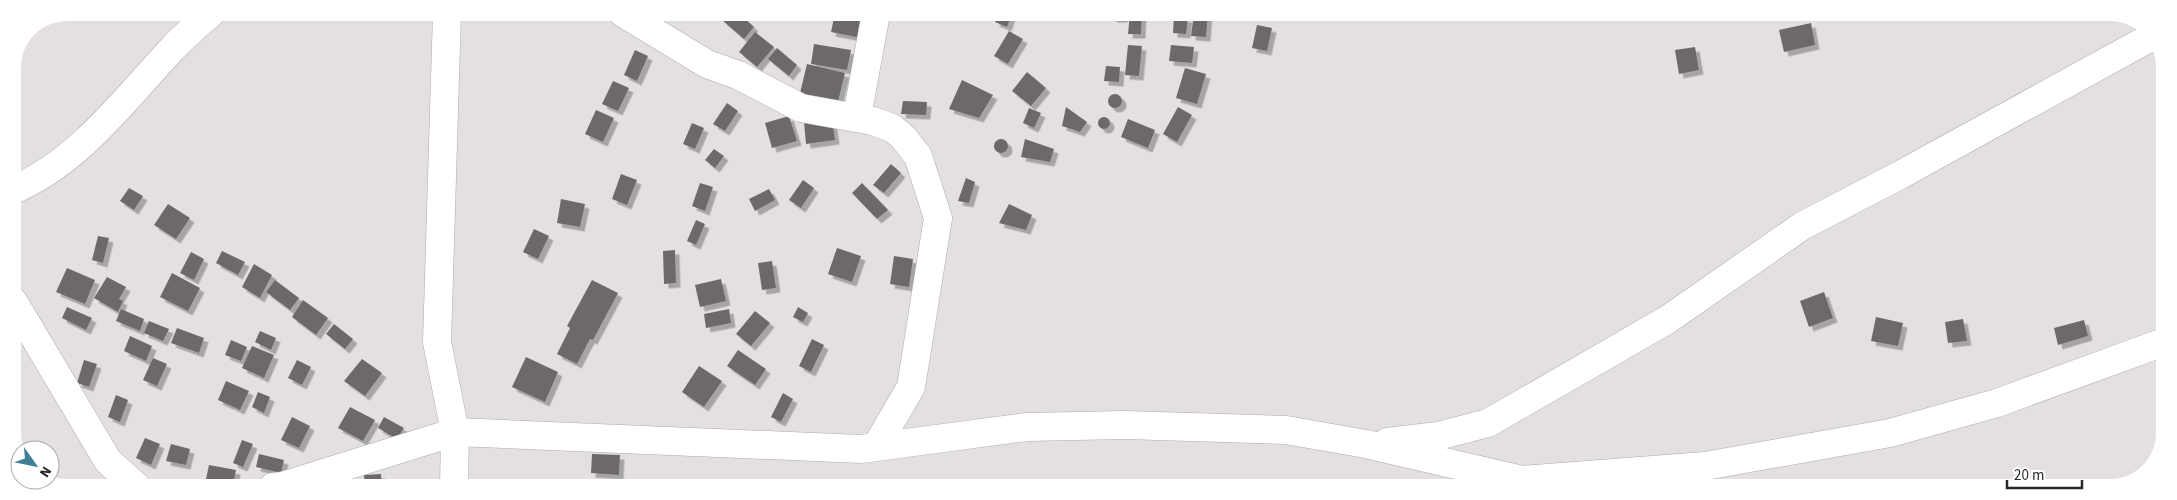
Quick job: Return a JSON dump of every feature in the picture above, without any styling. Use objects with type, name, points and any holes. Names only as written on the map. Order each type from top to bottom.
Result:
[{"type":"street","points":[[21,186],[84,144],[174,46],[202,21]]},
{"type":"street","points":[[447,21],[437,342],[454,432],[454,479]]},
{"type":"street","points":[[636,21],[707,64],[738,75],[801,108],[857,117],[892,128],[904,137],[918,156],[938,218],[911,387],[876,447]]},
{"type":"street","points":[[857,117],[875,21]]},
{"type":"street","points":[[1366,444],[1438,436],[1488,423],[1667,320],[1802,226],[1900,175],[2146,40]]},
{"type":"street","points":[[21,314],[108,461],[128,479]]},
{"type":"street","points":[[1571,479],[1705,466],[1890,433],[1996,403],[2156,345]]},
{"type":"street","points":[[305,479],[454,432],[832,450],[861,449],[1027,427],[1125,425],[1286,430],[1366,444],[1513,479]]},
{"type":"building","points":[[723,21],[748,21],[754,27],[744,39]]},
{"type":"building","points":[[833,21],[864,21],[861,38],[831,32]]},
{"type":"building","points":[[995,21],[1009,21],[1007,27]]},
{"type":"building","points":[[1129,21],[1142,21],[1141,34],[1128,34]]},
{"type":"building","points":[[1174,21],[1188,21],[1186,34],[1173,33]]},
{"type":"building","points":[[1193,21],[1207,21],[1206,37],[1191,36]]},
{"type":"building","points":[[1811,23],[1815,45],[1784,52],[1779,30]]},
{"type":"building","points":[[1257,25],[1272,28],[1267,51],[1252,48]]},
{"type":"building","points":[[1009,31],[1023,39],[1008,64],[994,56]]},
{"type":"building","points":[[755,32],[774,47],[757,67],[739,52]]},
{"type":"building","points":[[814,44],[851,50],[847,70],[811,64]]},
{"type":"building","points":[[1128,45],[1142,46],[1139,76],[1125,75]]},
{"type":"building","points":[[1171,45],[1194,47],[1192,63],[1169,61]]},
{"type":"building","points":[[1695,47],[1699,70],[1679,74],[1675,50]]},
{"type":"building","points":[[777,48],[797,65],[789,76],[768,59]]},
{"type":"building","points":[[635,50],[648,56],[637,81],[624,75]]},
{"type":"building","points":[[807,64],[845,73],[838,102],[800,93]]},
{"type":"building","points":[[1106,66],[1120,67],[1119,82],[1104,81]]},
{"type":"building","points":[[1185,68],[1206,74],[1197,104],[1176,98]]},
{"type":"building","points":[[1027,72],[1046,88],[1031,106],[1012,91]]},
{"type":"building","points":[[962,80],[993,95],[979,118],[949,109]]},
{"type":"building","points":[[613,81],[629,88],[618,111],[602,104]]},
{"type":"building","points":[[1115,94],[1120,96],[1122,101],[1120,106],[1115,108],[1110,106],[1108,101],[1110,96]]},
{"type":"building","points":[[903,101],[927,102],[926,115],[901,114]]},
{"type":"building","points":[[727,103],[738,111],[725,131],[713,124]]},
{"type":"building","points":[[1066,107],[1087,122],[1080,132],[1062,126]]},
{"type":"building","points":[[1178,107],[1192,115],[1177,142],[1163,134]]},
{"type":"building","points":[[1029,108],[1041,113],[1034,128],[1023,123]]},
{"type":"building","points":[[596,110],[614,118],[603,142],[585,134]]},
{"type":"building","points":[[789,116],[797,141],[772,148],[765,123]]},
{"type":"building","points":[[1106,117],[1109,118],[1109,128],[1102,129],[1099,128],[1098,121],[1099,118]]},
{"type":"building","points":[[832,119],[835,140],[806,144],[804,122]]},
{"type":"building","points":[[1128,119],[1155,130],[1148,148],[1121,137]]},
{"type":"building","points":[[692,123],[704,128],[695,149],[683,144]]},
{"type":"building","points":[[998,139],[1004,139],[1008,146],[1004,153],[998,153],[994,149],[994,143]]},
{"type":"building","points":[[1025,139],[1054,149],[1050,162],[1021,157]]},
{"type":"building","points":[[714,149],[724,156],[715,168],[705,160]]},
{"type":"building","points":[[891,164],[901,173],[884,193],[873,185]]},
{"type":"building","points":[[621,174],[637,180],[627,205],[612,199]]},
{"type":"building","points":[[966,178],[975,182],[969,203],[958,201]]},
{"type":"building","points":[[803,180],[814,188],[801,208],[789,200]]},
{"type":"building","points":[[700,183],[713,187],[705,211],[692,206]]},
{"type":"building","points":[[862,183],[888,210],[877,219],[852,193]]},
{"type":"building","points":[[129,188],[143,196],[134,210],[120,201]]},
{"type":"building","points":[[769,189],[775,200],[755,211],[749,199]]},
{"type":"building","points":[[561,199],[585,204],[580,227],[557,223]]},
{"type":"building","points":[[168,204],[190,218],[176,239],[154,225]]},
{"type":"building","points":[[1009,204],[1032,215],[1026,230],[999,223]]},
{"type":"building","points":[[696,220],[705,224],[696,245],[687,241]]},
{"type":"building","points":[[534,229],[549,236],[538,259],[523,252]]},
{"type":"building","points":[[98,236],[109,238],[103,263],[92,260]]},
{"type":"building","points":[[837,248],[861,256],[852,282],[828,274]]},
{"type":"building","points":[[675,250],[676,283],[664,284],[663,251]]},
{"type":"building","points":[[222,251],[245,262],[238,275],[216,263]]},
{"type":"building","points":[[191,252],[204,259],[194,280],[180,273]]},
{"type":"building","points":[[894,256],[913,259],[909,287],[890,284]]},
{"type":"building","points":[[772,261],[776,288],[762,290],[758,263]]},
{"type":"building","points":[[254,264],[272,275],[260,298],[242,287]]},
{"type":"building","points":[[67,268],[95,280],[85,304],[56,292]]},
{"type":"building","points":[[172,273],[200,288],[188,311],[160,297]]},
{"type":"building","points":[[107,277],[126,287],[119,299],[123,301],[118,312],[94,298]]},
{"type":"building","points":[[721,279],[726,301],[700,307],[695,285]]},
{"type":"building","points":[[275,280],[299,298],[290,310],[266,292]]},
{"type":"building","points":[[592,280],[618,293],[593,340],[590,339],[577,364],[557,354],[570,328],[567,326]]},
{"type":"building","points":[[1824,292],[1833,318],[1809,327],[1800,301]]},
{"type":"building","points":[[303,300],[328,318],[316,335],[292,317]]},
{"type":"building","points":[[67,307],[92,318],[86,330],[62,318]]},
{"type":"building","points":[[798,307],[808,313],[803,322],[793,317]]},
{"type":"building","points":[[121,309],[144,319],[140,331],[116,321]]},
{"type":"building","points":[[729,309],[731,323],[706,328],[704,314]]},
{"type":"building","points":[[755,311],[770,323],[751,346],[736,334]]},
{"type":"building","points":[[1876,317],[1903,323],[1898,346],[1871,341]]},
{"type":"building","points":[[1963,319],[1967,341],[1948,343],[1945,322]]},
{"type":"building","points":[[2084,320],[2088,336],[2058,345],[2054,328]]},
{"type":"building","points":[[149,321],[169,329],[163,341],[144,333]]},
{"type":"building","points":[[334,324],[353,339],[345,349],[326,334]]},
{"type":"building","points":[[177,328],[204,338],[199,353],[171,343]]},
{"type":"building","points":[[260,331],[276,338],[271,350],[255,342]]},
{"type":"building","points":[[130,336],[152,346],[146,361],[124,351]]},
{"type":"building","points":[[812,339],[824,345],[811,372],[799,366]]},
{"type":"building","points":[[231,340],[247,347],[241,361],[225,355]]},
{"type":"building","points":[[252,346],[274,355],[264,378],[242,368]]},
{"type":"building","points":[[738,350],[766,369],[755,385],[727,366]]},
{"type":"building","points":[[526,357],[558,372],[545,402],[512,387]]},
{"type":"building","points":[[153,358],[167,364],[157,386],[143,380]]},
{"type":"building","points":[[362,359],[382,373],[365,396],[344,381]]},
{"type":"building","points":[[84,360],[97,364],[89,387],[77,383]]},
{"type":"building","points":[[297,360],[311,367],[302,385],[288,378]]},
{"type":"building","points":[[699,366],[722,381],[704,407],[682,392]]},
{"type":"building","points":[[226,381],[249,391],[240,410],[218,400]]},
{"type":"building","points":[[258,392],[270,397],[264,413],[252,407]]},
{"type":"building","points":[[783,393],[793,399],[781,422],[771,417]]},
{"type":"building","points":[[116,395],[128,400],[120,422],[108,417]]},
{"type":"building","points":[[350,407],[375,420],[363,441],[338,428]]},
{"type":"building","points":[[292,417],[310,426],[299,448],[281,440]]},
{"type":"building","points":[[384,417],[404,428],[397,439],[378,428]]},
{"type":"building","points":[[145,438],[160,444],[151,465],[136,458]]},
{"type":"building","points":[[242,440],[253,444],[243,467],[233,463]]},
{"type":"building","points":[[171,444],[190,449],[186,465],[166,461]]},
{"type":"building","points":[[259,454],[284,460],[281,473],[256,467]]},
{"type":"building","points":[[592,454],[620,455],[619,475],[591,473]]},
{"type":"building","points":[[209,465],[236,470],[234,479],[206,479]]},
{"type":"building","points":[[381,474],[381,479],[364,479],[364,475]]}]
